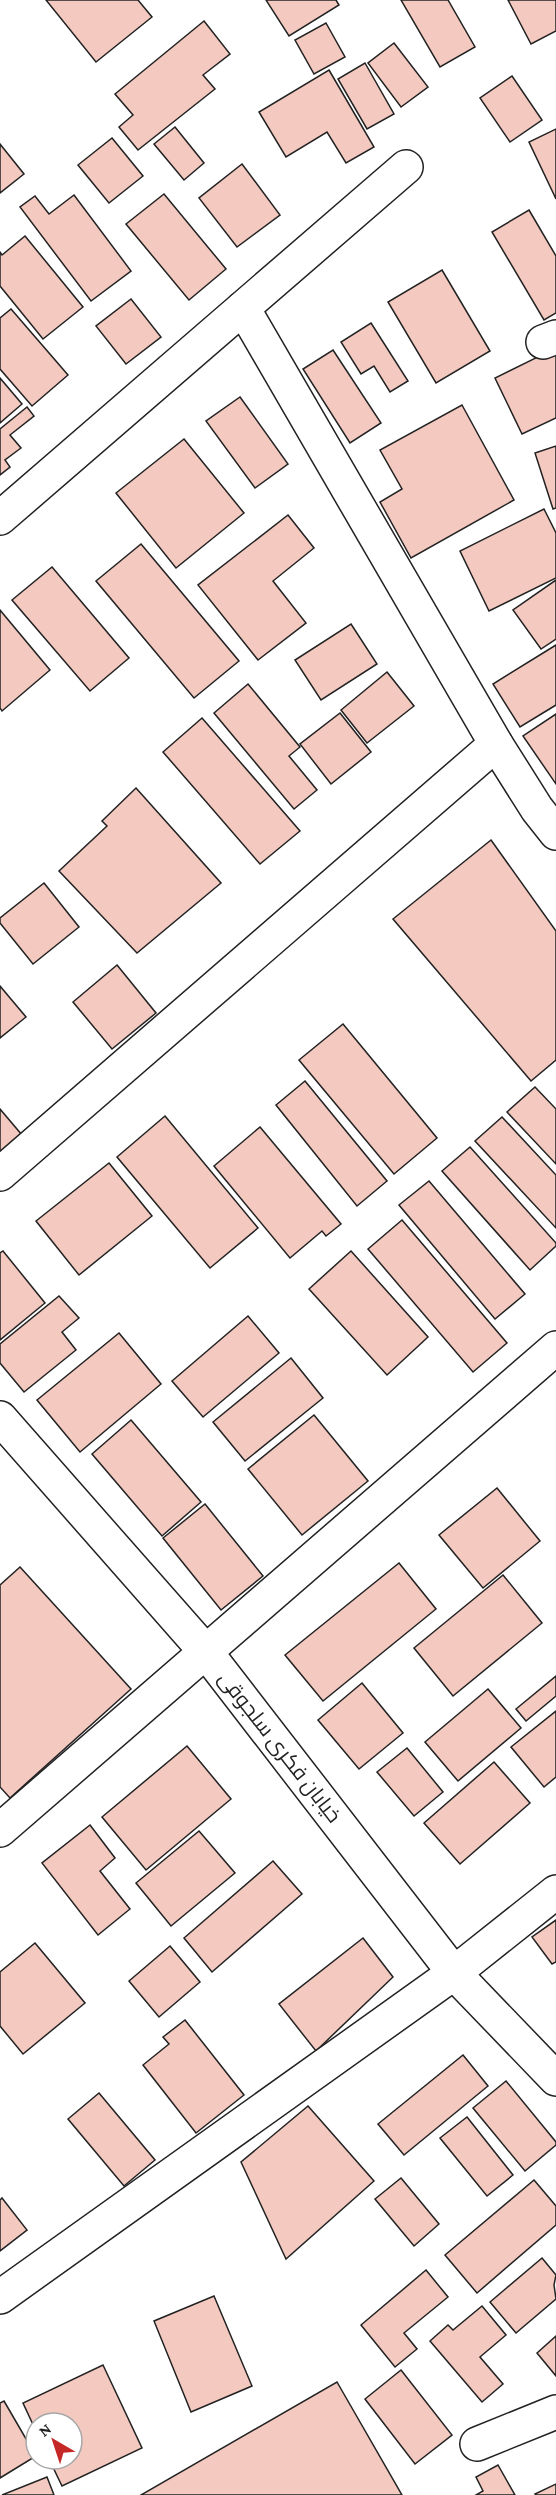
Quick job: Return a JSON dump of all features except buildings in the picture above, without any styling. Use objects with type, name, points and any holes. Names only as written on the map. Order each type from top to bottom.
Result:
[{"type":"street","points":[[0,518],[406,167]]},
{"type":"street","points":[[243,308],[496,744],[537,809],[556,833]]},
{"type":"street","points":[[0,1174],[496,744]]},
{"type":"street","points":[[0,1830],[556,1348]]},
{"type":"street","name":"خیابان فکری سلجوقی","points":[[0,1418],[206,1652],[454,1973],[556,2079]]},
{"type":"street","points":[[0,2297],[454,1973],[556,1892]]},
{"type":"street","points":[[477,2444],[556,2412]]}]
